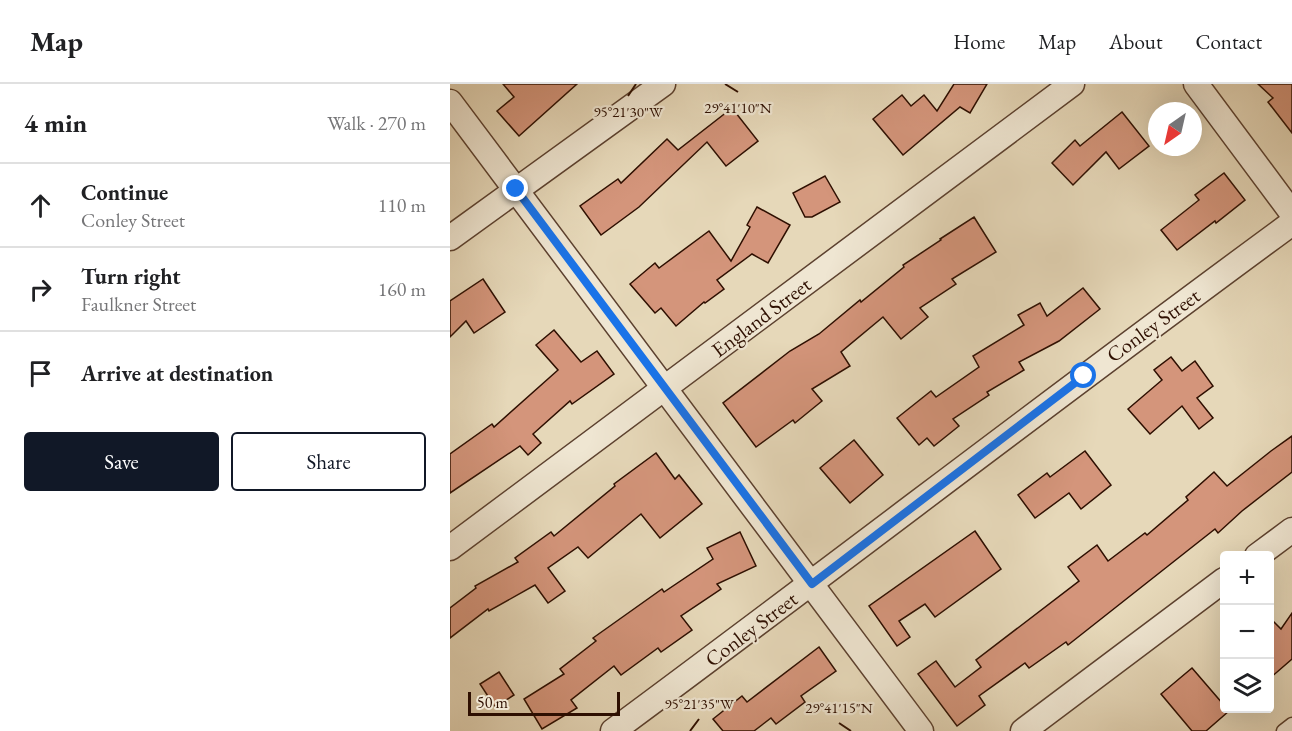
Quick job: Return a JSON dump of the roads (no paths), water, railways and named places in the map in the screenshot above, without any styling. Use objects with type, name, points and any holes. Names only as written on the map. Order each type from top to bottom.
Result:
[{"type":"street","points":[[450,238],[663,84]]},
{"type":"street","name":"England Street","points":[[450,548],[1072,84]]},
{"type":"street","points":[[1196,84],[1292,213]]},
{"type":"street","points":[[450,102],[921,731]]},
{"type":"street","name":"Conley Street","points":[[613,731],[812,584],[1084,376],[1292,223]]},
{"type":"street","points":[[1263,551],[1292,530]]},
{"type":"street","points":[[1023,731],[1220,583]]},
{"type":"lane","points":[[1283,731],[1292,724]]}]
